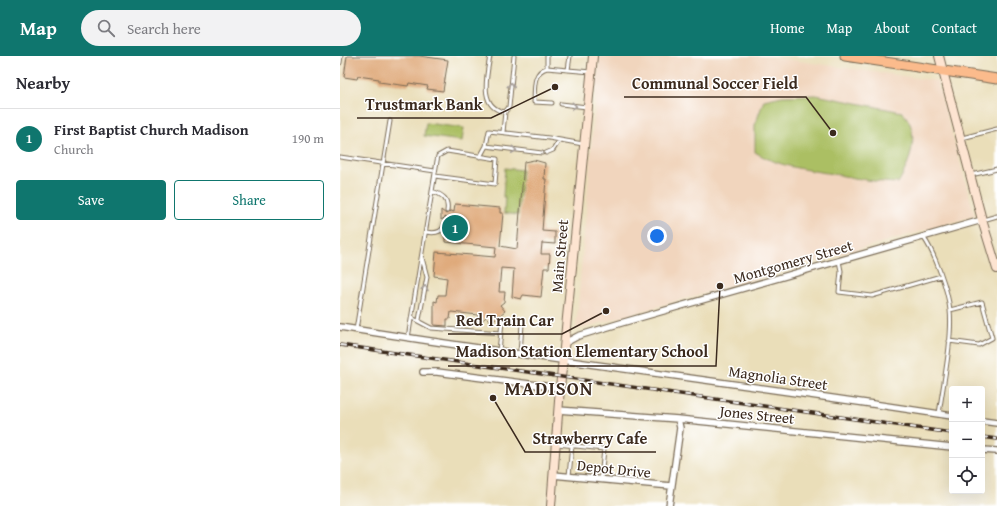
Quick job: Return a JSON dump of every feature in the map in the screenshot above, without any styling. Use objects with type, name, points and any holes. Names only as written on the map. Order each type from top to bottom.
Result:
[{"type":"main road","points":[[845,56],[997,78]]},
{"type":"street","name":"Main Street","points":[[551,506],[560,388],[566,343],[592,56]]},
{"type":"street","points":[[939,56],[982,220],[993,243],[997,269]]},
{"type":"street","name":"Montgomery Street","points":[[566,343],[578,336],[621,322],[924,238],[982,220]]},
{"type":"street","name":"Magnolia Street","points":[[340,327],[949,416]]},
{"type":"street","points":[[423,372],[437,372],[560,388]]},
{"type":"street","name":"Jones Street","points":[[558,410],[678,419],[949,447]]},
{"type":"street","points":[[669,506],[679,434],[678,419]]},
{"type":"street","points":[[985,421],[997,423]]},
{"type":"street","points":[[985,450],[997,452]]},
{"type":"street","name":"Depot Drive","points":[[554,474],[671,486]]},
{"type":"lane","points":[[340,63],[341,56]]},
{"type":"lane","points":[[490,56],[486,97],[493,107],[505,112]]},
{"type":"lane","points":[[503,132],[505,112],[509,107],[514,56]]},
{"type":"lane","points":[[547,68],[548,56]]},
{"type":"lane","points":[[568,70],[570,56]]},
{"type":"lane","points":[[552,103],[534,102],[536,75],[540,70],[547,68],[591,72]]},
{"type":"lane","points":[[561,104],[588,107]]},
{"type":"lane","points":[[356,330],[390,121]]},
{"type":"lane","points":[[961,138],[997,129]]},
{"type":"lane","points":[[480,157],[486,146],[489,131],[584,145]]},
{"type":"lane","points":[[486,146],[544,153],[553,150],[559,141]]},
{"type":"lane","points":[[408,338],[438,156],[442,152],[447,151],[497,159],[495,184],[435,176]]},
{"type":"lane","points":[[340,157],[435,171]]},
{"type":"lane","points":[[970,175],[997,169]]},
{"type":"lane","points":[[432,191],[443,196],[447,200],[448,211]]},
{"type":"lane","points":[[982,220],[997,216]]},
{"type":"lane","points":[[426,232],[439,233],[444,229],[446,220]]},
{"type":"lane","points":[[924,238],[932,249],[950,310],[949,341],[939,414]]},
{"type":"lane","points":[[419,320],[426,277],[422,257]]},
{"type":"lane","points":[[839,261],[841,271],[839,292],[872,296],[941,276]]},
{"type":"lane","points":[[950,310],[982,302],[992,338]]},
{"type":"lane","points":[[412,318],[419,320],[431,328],[501,333]]},
{"type":"lane","points":[[499,351],[502,322],[504,320],[521,321],[520,354]]},
{"type":"lane","points":[[949,341],[979,345],[997,337]]},
{"type":"lane","points":[[556,444],[604,449],[601,479]]},
{"type":"lane","points":[[569,476],[572,445]]},
{"type":"shaded area","points":[[599,56],[764,56],[937,81],[975,216],[576,330]]},
{"type":"green space","points":[[816,95],[902,112],[912,128],[913,138],[910,157],[898,183],[865,180],[798,168],[765,158],[755,152],[755,125],[764,100],[782,96]]},
{"type":"green space","points":[[426,123],[464,128],[462,141],[424,136]]},
{"type":"green space","points":[[505,168],[522,170],[518,215],[504,213],[505,197],[503,197]]},
{"type":"building","points":[[347,56],[419,56],[448,60],[443,91],[427,89],[428,86],[409,83],[408,86],[379,82],[379,79],[358,76],[357,79],[344,77]]},
{"type":"building","points":[[534,160],[545,163],[544,179],[546,179],[542,231],[555,232],[555,244],[542,243],[541,254],[550,254],[549,268],[544,268],[541,297],[523,295],[521,299],[512,297],[514,269],[501,268],[499,292],[505,292],[504,302],[500,305],[505,311],[491,322],[486,317],[477,325],[478,315],[451,312],[450,319],[447,319],[447,326],[434,325],[434,301],[437,302],[438,295],[445,295],[447,278],[434,276],[436,252],[495,257],[496,247],[445,242],[445,236],[449,236],[450,221],[446,217],[441,220],[441,210],[446,214],[450,211],[454,212],[455,204],[500,208],[500,213],[503,213],[500,246],[517,249],[524,162]]},
{"type":"railway","points":[[340,345],[949,433]]},
{"type":"railway","points":[[985,437],[997,439]]},
{"type":"place","name":"Trustmark Bank","points":[[555,87]]},
{"type":"place","name":"Communal Soccer Field","points":[[833,133]]},
{"type":"place","name":"First Baptist Church Madison","points":[[455,228]]},
{"type":"place","name":"Madison Station Elementary School","points":[[720,286]]},
{"type":"place","name":"Red Train Car","points":[[606,311]]},
{"type":"place","name":"Strawberry Cafe","points":[[493,398]]},
{"type":"district","name":"MADISON","points":[[549,388]]}]
